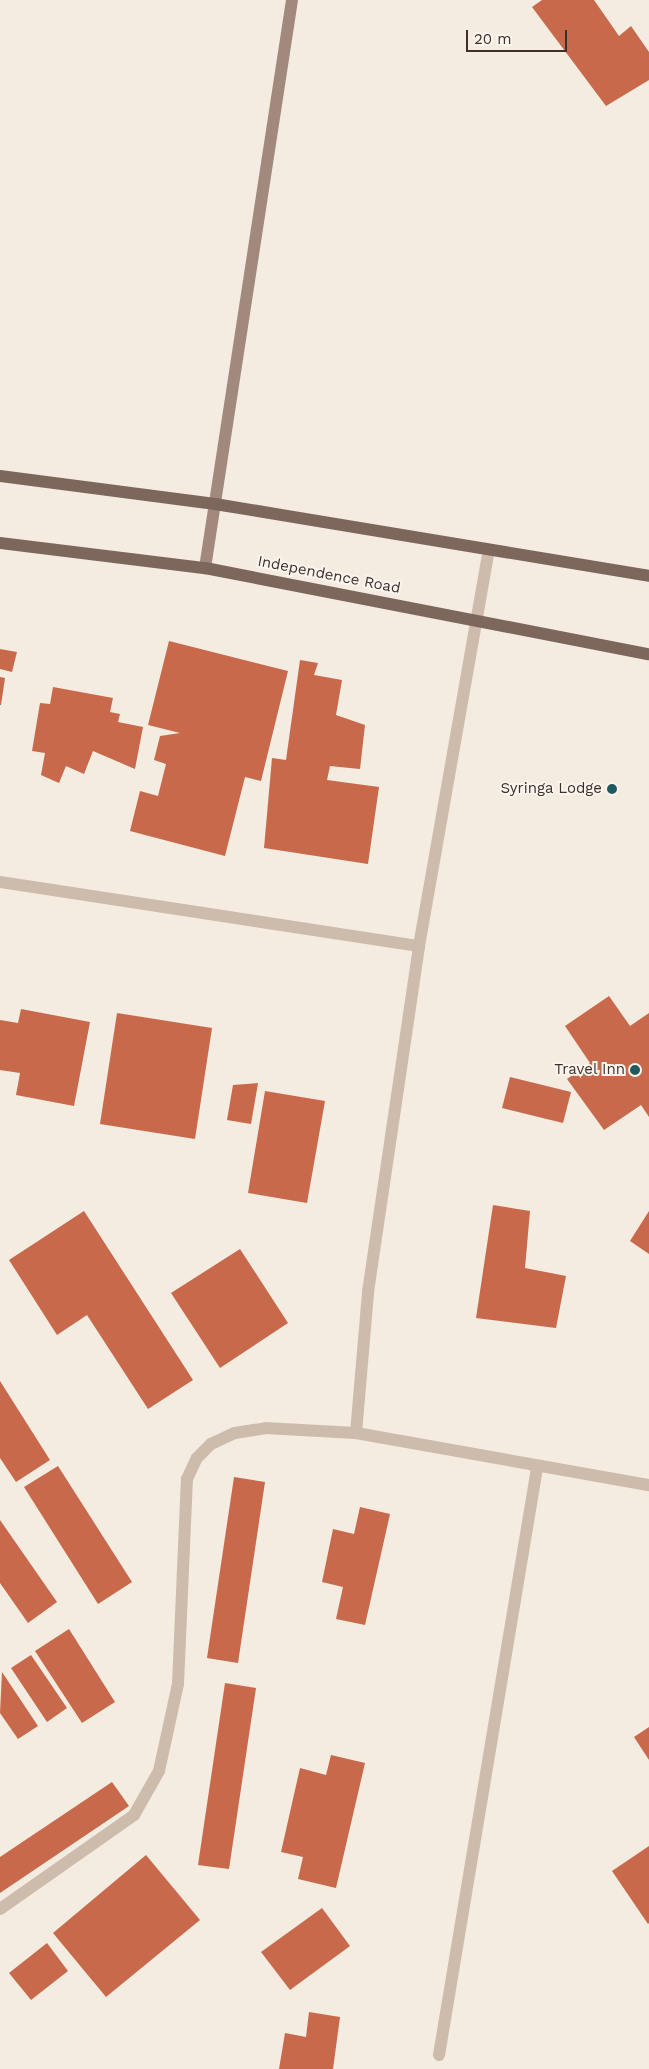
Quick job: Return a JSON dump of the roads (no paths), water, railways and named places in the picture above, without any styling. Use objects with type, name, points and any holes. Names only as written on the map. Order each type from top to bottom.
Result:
[{"type":"main road","points":[[0,476],[215,504],[489,551],[649,576]]},
{"type":"main road","name":"Independence Road","points":[[0,543],[205,568],[649,654]]},
{"type":"street","points":[[205,568],[292,0]]},
{"type":"street","points":[[356,1433],[368,1292],[419,946],[489,551]]},
{"type":"street","points":[[0,882],[419,946]]},
{"type":"street","points":[[0,1908],[134,1815],[159,1771],[178,1684],[187,1479],[196,1458],[211,1444],[235,1433],[265,1428],[356,1433],[537,1468],[649,1485]]},
{"type":"street","points":[[439,2055],[537,1468]]},
{"type":"place","name":"Syringa Lodge","points":[[612,789]]},
{"type":"place","name":"Travel Inn","points":[[635,1070]]}]
